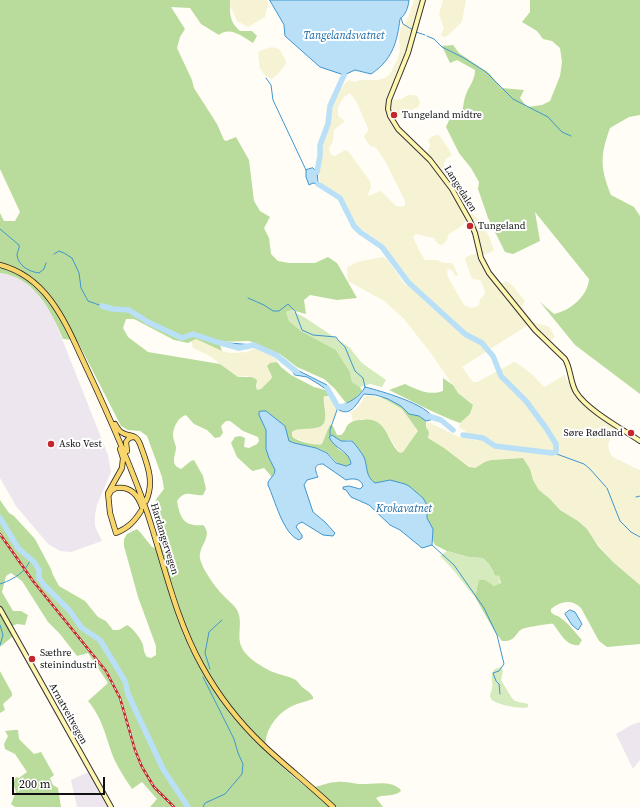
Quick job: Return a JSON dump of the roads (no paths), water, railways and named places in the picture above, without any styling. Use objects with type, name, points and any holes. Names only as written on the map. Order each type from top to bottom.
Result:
[{"type":"main road","name":"Langedalen","points":[[423,0],[408,53],[389,100],[388,110],[391,120],[398,129],[430,160],[448,182],[470,221],[481,258],[487,270],[535,330],[565,359],[568,364],[573,386],[578,395],[604,417],[640,441]]},
{"type":"main road","name":"Hardangervegen","points":[[0,265],[24,275],[38,286],[49,297],[61,316],[102,401],[138,486],[174,600],[190,642],[203,668],[238,719],[261,743],[333,807]]},
{"type":"main road","points":[[94,384],[118,429],[123,433],[138,438],[150,475],[151,488],[146,501]]},
{"type":"main road","points":[[102,401],[105,414],[119,445],[123,458],[121,471],[109,490],[108,499],[116,533],[128,527],[141,511]]},
{"type":"main road","points":[[135,436],[129,438],[126,445],[137,477],[138,486]]},
{"type":"main road","points":[[108,499],[110,493],[116,488],[127,489],[135,494],[141,505],[152,538],[160,554]]},
{"type":"main road","name":"Arnatveitvegen","points":[[0,609],[111,807]]},
{"type":"water","name":"Tangelandsvatnet","points":[[270,0],[409,0],[406,11],[400,19],[395,43],[389,57],[384,63],[371,74],[355,70],[344,75],[320,67],[285,36],[284,25]]},
{"type":"water","points":[[313,168],[317,172],[318,182],[317,184],[313,183],[309,185],[306,177],[306,170]]},
{"type":"water","points":[[217,342],[254,345],[235,348]]},
{"type":"water","points":[[291,367],[327,385],[331,393],[307,377],[295,375]]},
{"type":"water","points":[[365,387],[413,403],[430,413],[434,419],[426,421],[419,416],[409,414],[401,406],[376,395],[364,394],[351,410],[344,412],[339,410],[338,407],[354,399]]},
{"type":"water","name":"Krokavatnet","points":[[266,411],[285,426],[289,441],[316,448],[327,453],[336,463],[346,466],[351,464],[348,456],[331,441],[329,437],[332,435],[341,441],[352,441],[364,457],[368,474],[375,483],[390,480],[405,484],[423,498],[427,505],[427,518],[433,529],[432,545],[422,548],[400,530],[390,525],[369,505],[351,497],[346,490],[343,489],[343,487],[349,486],[360,489],[363,486],[362,483],[353,479],[346,480],[323,464],[316,466],[318,477],[307,480],[304,485],[313,512],[335,533],[333,536],[323,535],[302,522],[296,527],[302,535],[302,538],[299,540],[293,537],[280,516],[268,485],[268,482],[275,470],[266,449],[266,430],[259,415],[259,412]]},
{"type":"water","points":[[570,610],[575,612],[582,624],[578,630],[572,625],[565,614]]},
{"type":"waterway","points":[[401,18],[403,24],[413,30]]},
{"type":"waterway","points":[[416,32],[425,35]]},
{"type":"waterway","points":[[427,36],[434,39],[442,47],[464,58],[486,72],[513,99],[548,117],[562,132],[571,136]]},
{"type":"waterway","points":[[317,172],[320,156],[320,145],[328,124],[330,106],[344,75]]},
{"type":"waterway","points":[[266,78],[271,85],[273,100],[306,170]]},
{"type":"waterway","points":[[318,184],[340,198],[354,226],[382,247],[408,282],[465,334],[482,343],[493,356],[501,376],[526,401],[546,428],[556,444],[556,452],[552,453],[495,446],[483,438],[463,435]]},
{"type":"waterway","points":[[0,229],[19,245],[17,252],[18,259],[25,268],[39,273],[44,269],[46,263]]},
{"type":"waterway","points":[[54,254],[59,251],[72,258],[79,273],[81,288],[88,301],[102,306]]},
{"type":"waterway","points":[[248,298],[273,311],[279,311],[288,304],[295,311],[302,330],[313,335],[336,337],[345,347],[355,371],[363,378],[365,387]]},
{"type":"waterway","points":[[102,306],[113,309],[129,310],[148,322],[182,338],[193,334],[239,348],[254,345],[276,355],[297,372]]},
{"type":"waterway","points":[[327,388],[338,407],[346,406]]},
{"type":"waterway","points":[[330,435],[330,430],[338,407]]},
{"type":"waterway","points":[[428,416],[441,420],[453,430]]},
{"type":"waterway","points":[[554,453],[584,464],[606,487]]},
{"type":"waterway","points":[[607,488],[620,521],[631,532],[640,537]]},
{"type":"waterway","points":[[636,497],[640,496]]},
{"type":"waterway","points":[[0,518],[18,548],[34,562],[39,570],[39,578],[44,585],[69,610],[82,628],[100,640],[125,681],[128,694],[163,769],[188,807]]},
{"type":"waterway","points":[[432,545],[454,565],[484,608],[497,635],[504,664],[499,671],[493,673],[499,684],[500,694]]},
{"type":"waterway","points":[[0,584],[19,575],[32,559]]},
{"type":"waterway","points":[[210,669],[205,653],[209,632],[222,620]]},
{"type":"waterway","points":[[0,625],[3,635],[0,645]]},
{"type":"waterway","points":[[203,677],[234,739],[243,764],[242,774],[225,794],[205,803],[203,807]]},
{"type":"railway","points":[[0,534],[33,581],[106,671],[120,698],[135,750],[142,767],[154,787],[174,807]]},
{"type":"place","name":"Tungeland midtre","points":[[394,115]]},
{"type":"place","name":"Tungeland","points":[[470,226]]},
{"type":"place","name":"Søre Rødland","points":[[631,433]]},
{"type":"place","name":"Asko Vest","points":[[51,444]]},
{"type":"place","name":"Sæthre steinindustri","points":[[32,659]]}]
